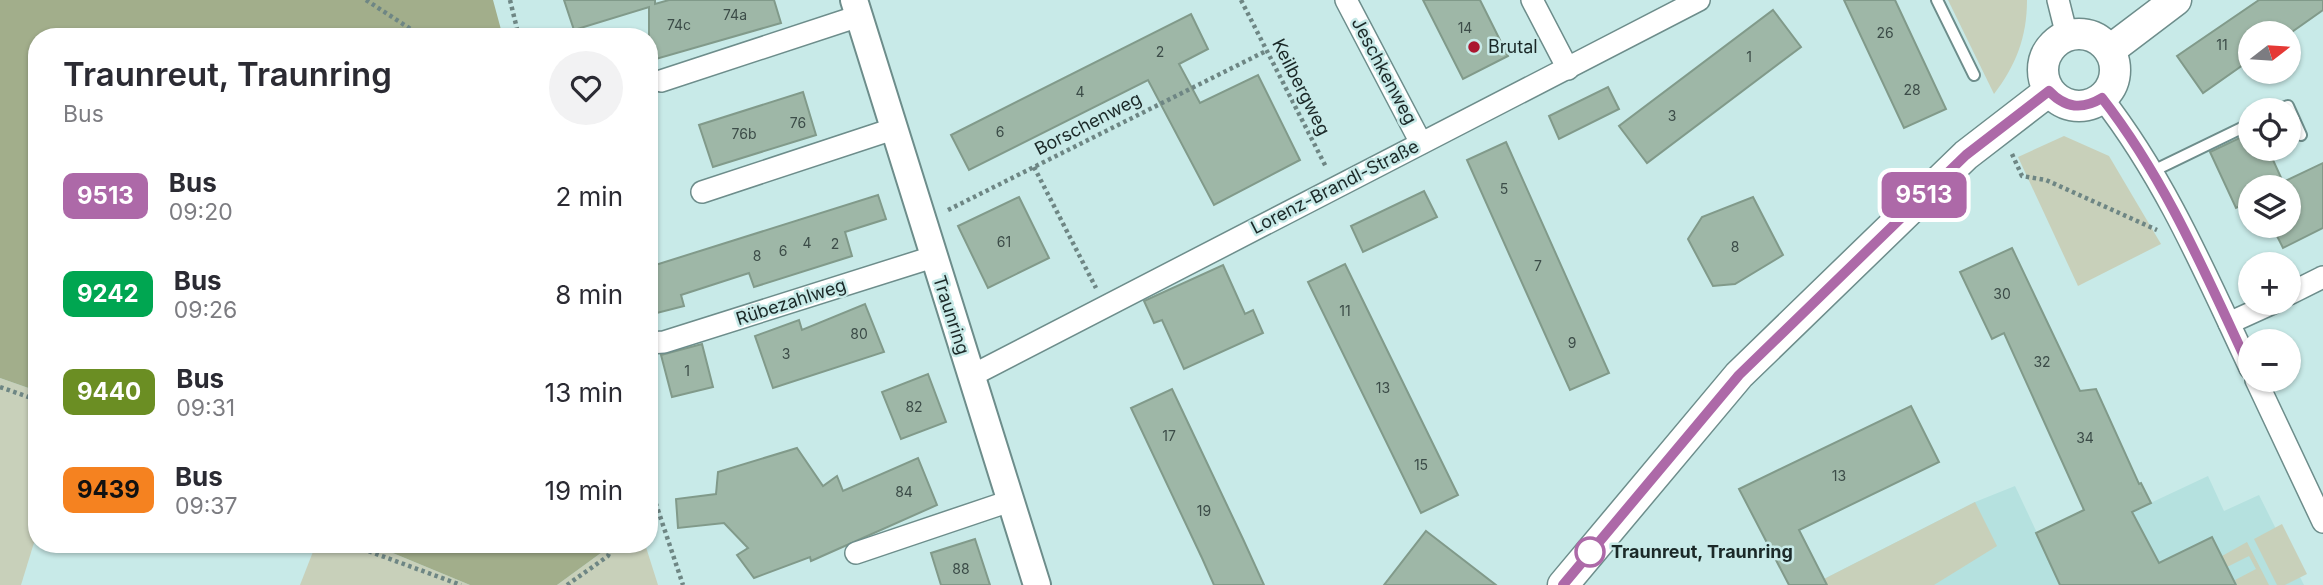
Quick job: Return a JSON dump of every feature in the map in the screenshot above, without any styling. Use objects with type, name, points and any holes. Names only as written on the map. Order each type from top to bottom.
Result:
[{"type":"main road","points":[[2110,50],[2176,0]]},
{"type":"main road","points":[[2067,36],[2091,36],[2110,50],[2114,60],[2114,81],[2102,98],[2080,107],[2068,105],[2049,91],[2043,70],[2045,59],[2057,41],[2067,36]]},
{"type":"main road","points":[[1563,585],[1739,375],[1966,155],[2049,91]]},
{"type":"street","name":"Jeschkenweg","points":[[1346,0],[1421,143]]},
{"type":"street","points":[[1532,0],[1568,69]]},
{"type":"street","name":"Lorenz-Brandl-Straße","points":[[971,376],[1699,0]]},
{"type":"street","points":[[2058,0],[2067,36]]},
{"type":"street","name":"Traunring","points":[[661,81],[857,8],[1037,585]]},
{"type":"street","points":[[2102,98],[2132,137],[2153,171],[2181,222],[2238,343]]},
{"type":"street","points":[[702,192],[894,129]]},
{"type":"street","name":"Rübezahlweg","points":[[658,342],[933,257]]},
{"type":"street","points":[[2301,288],[2323,277]]},
{"type":"street","points":[[2229,323],[2247,315]]},
{"type":"street","points":[[2262,392],[2323,522]]},
{"type":"street","points":[[856,553],[1010,501]]},
{"type":"lane","points":[[1937,0],[1974,75]]},
{"type":"lane","points":[[2153,171],[2238,130]]},
{"type":"path","points":[[366,0],[409,28]]},
{"type":"path","points":[[510,0],[517,28]]},
{"type":"path","name":"Keilbergweg","points":[[1241,0],[1336,187]]},
{"type":"path","name":"Borschenweg","points":[[922,222],[1266,51]]},
{"type":"path","points":[[1999,128],[2022,176],[2046,180],[2160,232],[2181,222]]},
{"type":"path","points":[[1034,167],[1105,305]]},
{"type":"path","points":[[0,387],[28,397]]},
{"type":"path","points":[[658,510],[683,585]]},
{"type":"path","points":[[374,553],[461,585]]},
{"type":"path","points":[[567,585],[609,553]]},
{"type":"shaded area","points":[[2208,476],[2224,511],[2259,495],[2304,585],[1826,585],[1824,579],[1975,502],[2015,486],[2046,552]]},
{"type":"green space","points":[[0,0],[493,0],[501,28],[28,28],[28,388],[0,378]]},
{"type":"green space","points":[[1948,0],[2027,0],[2025,26],[2019,50],[1994,94]]},
{"type":"green space","points":[[2064,136],[2109,156],[2161,244],[2078,286],[2018,157]]},
{"type":"green space","points":[[0,378],[28,388],[28,553],[31,553],[21,585],[0,585]]},
{"type":"green space","points":[[1975,502],[1997,546],[1934,585],[1827,585],[1824,579]]},
{"type":"green space","points":[[2282,524],[2307,574],[2285,585],[2277,585],[2254,539]]},
{"type":"green space","points":[[2247,542],[2269,585],[2237,585],[2235,580],[2256,569],[2249,556],[2227,567],[2222,556]]},
{"type":"green space","points":[[312,553],[393,553],[470,585],[300,585]]},
{"type":"green space","points":[[393,553],[601,553],[557,585],[470,585]]},
{"type":"green space","points":[[601,553],[648,553],[658,585],[557,585]]},
{"type":"building","points":[[564,0],[655,0],[655,4],[669,0],[774,0],[781,23],[658,58],[658,28],[649,28],[649,7],[573,28]]},
{"type":"building","points":[[1423,0],[1480,0],[1508,56],[1463,79]]},
{"type":"building","points":[[1844,0],[1895,0],[1946,109],[1904,128]]},
{"type":"building","points":[[2259,0],[2323,0],[2323,10],[2301,26],[2301,21],[2238,21],[2238,68],[2203,93],[2177,56]]},
{"type":"building","points":[[1773,10],[1801,47],[1647,163],[1619,126]]},
{"type":"building","points":[[1191,14],[1208,49],[1179,64],[1200,103],[1258,75],[1300,160],[1214,205],[1148,80],[969,170],[951,135]]},
{"type":"building","points":[[1608,87],[1619,109],[1559,139],[1549,116]]},
{"type":"building","points":[[803,92],[816,135],[713,167],[699,125]]},
{"type":"building","points":[[2238,139],[2238,161],[2273,161],[2280,175],[2238,175],[2236,208],[2210,152]]},
{"type":"building","points":[[1506,142],[1609,373],[1570,390],[1467,160]]},
{"type":"building","points":[[2323,163],[2323,228],[2283,248],[2278,238],[2301,238],[2301,175],[2298,175]]},
{"type":"building","points":[[1424,191],[1437,217],[1363,252],[1351,226]]},
{"type":"building","points":[[878,195],[886,219],[845,232],[852,256],[754,287],[749,273],[681,295],[684,306],[658,313],[658,264]]},
{"type":"building","points":[[1019,197],[1049,258],[988,288],[958,226]]},
{"type":"building","points":[[1753,197],[1783,255],[1735,284],[1713,286],[1688,239],[1702,217]]},
{"type":"building","points":[[2012,248],[2080,391],[2096,389],[2139,484],[2141,483],[2151,503],[2132,512],[2159,563],[2212,537],[2236,585],[2060,585],[2036,533],[2084,510],[2004,333],[1992,339],[1960,272]]},
{"type":"building","points":[[1345,264],[1458,495],[1421,513],[1308,282]]},
{"type":"building","points":[[1223,265],[1245,314],[1253,310],[1263,333],[1184,369],[1162,320],[1154,323],[1144,301]]},
{"type":"building","points":[[865,304],[884,352],[773,388],[755,336],[799,320],[802,330]]},
{"type":"building","points":[[702,344],[713,387],[672,397],[661,355]]},
{"type":"building","points":[[928,374],[946,422],[901,439],[882,392]]},
{"type":"building","points":[[1172,389],[1264,585],[1214,585],[1131,408]]},
{"type":"building","points":[[1911,406],[1939,462],[1799,530],[1827,585],[1789,585],[1739,489]]},
{"type":"building","points":[[797,448],[823,486],[837,476],[843,491],[918,458],[937,505],[811,561],[810,557],[754,578],[737,555],[748,548],[724,523],[678,528],[676,499],[716,494],[718,472]]},
{"type":"building","points":[[1426,531],[1496,585],[1384,585]]},
{"type":"building","points":[[975,539],[990,585],[941,585],[931,553]]},
{"type":"bus line","name":"9513","points":[[1563,585],[1739,375],[1966,155],[2049,91],[2068,105],[2080,107],[2102,98],[2132,137],[2181,222],[2238,343]]},
{"type":"place","name":"Brutal","points":[[1474,47]]},
{"type":"place","name":"Traunreut, Traunring","points":[[1590,552]]}]
